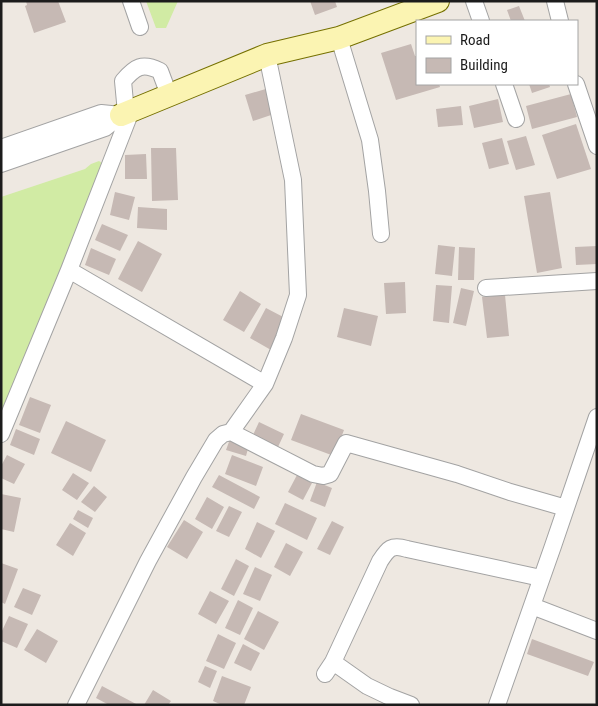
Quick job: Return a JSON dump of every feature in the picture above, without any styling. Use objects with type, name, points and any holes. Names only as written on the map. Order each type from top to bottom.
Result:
[{"type":"main road","points":[[126,113],[266,56],[339,38],[438,1]]},
{"type":"street","points":[[132,1],[140,27]]},
{"type":"street","points":[[474,1],[481,20]]},
{"type":"street","points":[[555,1],[560,20]]},
{"type":"street","points":[[339,38],[370,140],[378,191],[381,234]]},
{"type":"street","points":[[231,432],[265,384],[284,338],[296,302],[298,289],[293,180],[266,56]]},
{"type":"street","points":[[1,434],[69,270],[126,113],[123,81],[133,69],[150,66],[160,71],[169,95]]},
{"type":"street","points":[[504,85],[516,119]]},
{"type":"street","points":[[576,85],[597,146]]},
{"type":"street","points":[[1,148],[101,113],[126,113]]},
{"type":"street","points":[[1,164],[105,128],[126,113]]},
{"type":"street","points":[[69,270],[265,384]]},
{"type":"street","points":[[486,288],[597,281]]},
{"type":"street","points":[[497,705],[566,508],[590,459],[597,416]]},
{"type":"street","points":[[76,705],[148,562],[194,477],[216,440],[222,434],[231,432],[313,474],[323,476],[330,474],[346,443],[457,474],[566,508]]},
{"type":"street","points":[[411,705],[329,668],[387,550],[398,546],[541,578]]},
{"type":"street","points":[[532,606],[597,631]]},
{"type":"green space","points":[[146,1],[178,1],[166,28],[156,28]]},
{"type":"green space","points":[[99,161],[105,165],[1,420],[1,197],[85,169]]},
{"type":"building","points":[[26,1],[58,1],[66,22],[34,33],[25,6],[27,5]]},
{"type":"building","points":[[310,1],[335,1],[337,7],[315,15]]},
{"type":"building","points":[[519,6],[525,20],[511,20],[507,10]]},
{"type":"building","points":[[411,44],[416,56],[416,85],[439,85],[440,87],[396,100],[381,53]]},
{"type":"building","points":[[529,85],[549,85],[550,87],[532,93]]},
{"type":"building","points":[[269,88],[277,113],[253,121],[245,95]]},
{"type":"building","points":[[571,94],[577,117],[532,129],[526,106]]},
{"type":"building","points":[[498,99],[503,122],[474,128],[469,106]]},
{"type":"building","points":[[461,106],[463,125],[438,127],[436,109]]},
{"type":"building","points":[[576,124],[591,169],[557,179],[542,135]]},
{"type":"building","points":[[526,136],[535,165],[516,170],[507,141]]},
{"type":"building","points":[[502,138],[509,164],[489,169],[482,143]]},
{"type":"building","points":[[151,148],[176,148],[178,200],[152,201]]},
{"type":"building","points":[[146,154],[147,179],[125,179],[125,155]]},
{"type":"building","points":[[115,192],[135,197],[129,220],[110,215]]},
{"type":"building","points":[[550,192],[562,268],[537,273],[524,196]]},
{"type":"building","points":[[138,207],[167,209],[167,230],[137,228]]},
{"type":"building","points":[[102,224],[128,235],[120,251],[95,240]]},
{"type":"building","points":[[138,241],[162,254],[142,292],[118,279]]},
{"type":"building","points":[[438,245],[455,247],[452,276],[435,274]]},
{"type":"building","points":[[597,246],[597,264],[576,265],[575,247]]},
{"type":"building","points":[[459,247],[475,248],[474,280],[458,280]]},
{"type":"building","points":[[91,248],[116,259],[109,275],[85,265]]},
{"type":"building","points":[[405,282],[406,313],[386,314],[384,283]]},
{"type":"building","points":[[436,285],[452,286],[449,323],[433,321]]},
{"type":"building","points":[[461,288],[474,291],[466,326],[453,323]]},
{"type":"building","points":[[240,291],[261,304],[244,332],[223,320]]},
{"type":"building","points":[[505,295],[509,336],[487,338],[482,297]]},
{"type":"building","points":[[266,308],[287,319],[271,350],[250,338]]},
{"type":"building","points":[[344,308],[378,316],[371,346],[337,337]]},
{"type":"building","points":[[30,397],[51,405],[40,433],[19,425]]},
{"type":"building","points":[[301,414],[344,430],[334,456],[291,440]]},
{"type":"building","points":[[66,421],[106,440],[91,472],[51,453]]},
{"type":"building","points":[[259,422],[284,434],[278,447],[253,435]]},
{"type":"building","points":[[16,429],[40,439],[34,455],[10,445]]},
{"type":"building","points":[[230,439],[249,445],[246,456],[226,450]]},
{"type":"building","points":[[7,455],[25,464],[14,484],[1,478],[1,466]]},
{"type":"building","points":[[232,455],[263,467],[256,486],[225,474]]},
{"type":"building","points":[[73,473],[89,483],[77,500],[62,490]]},
{"type":"building","points":[[219,475],[260,497],[254,509],[212,487]]},
{"type":"building","points":[[297,475],[312,483],[303,500],[288,492]]},
{"type":"building","points":[[317,482],[332,488],[325,507],[310,501]]},
{"type":"building","points":[[94,486],[107,497],[95,512],[81,502]]},
{"type":"building","points":[[1,494],[21,498],[14,532],[1,529]]},
{"type":"building","points":[[207,497],[224,507],[212,529],[195,519]]},
{"type":"building","points":[[285,503],[317,518],[307,540],[275,524]]},
{"type":"building","points":[[229,506],[242,512],[229,537],[216,531]]},
{"type":"building","points":[[78,510],[93,518],[88,528],[73,519]]},
{"type":"building","points":[[184,520],[203,532],[187,559],[167,547]]},
{"type":"building","points":[[332,521],[344,527],[330,555],[317,549]]},
{"type":"building","points":[[257,522],[275,531],[261,558],[245,549]]},
{"type":"building","points":[[70,523],[86,533],[73,556],[56,545]]},
{"type":"building","points":[[286,543],[303,552],[290,576],[274,567]]},
{"type":"building","points":[[236,559],[249,566],[234,596],[221,589]]},
{"type":"building","points":[[1,563],[18,569],[5,604],[1,602]]},
{"type":"building","points":[[255,567],[272,575],[260,601],[243,594]]},
{"type":"building","points":[[23,588],[41,595],[32,615],[14,607]]},
{"type":"building","points":[[210,591],[229,601],[216,624],[198,614]]},
{"type":"building","points":[[238,600],[253,608],[240,635],[225,628]]},
{"type":"building","points":[[258,611],[279,622],[264,650],[244,639]]},
{"type":"building","points":[[9,616],[28,624],[17,648],[1,641],[1,633]]},
{"type":"building","points":[[37,629],[58,641],[46,663],[24,650]]},
{"type":"building","points":[[218,634],[236,643],[224,669],[206,661]]},
{"type":"building","points":[[532,639],[594,662],[588,676],[527,654]]},
{"type":"building","points":[[243,644],[260,653],[251,671],[234,663]]},
{"type":"building","points":[[205,666],[217,671],[210,688],[198,682]]},
{"type":"building","points":[[222,676],[251,687],[244,705],[222,705],[213,701]]},
{"type":"building","points":[[102,686],[138,705],[109,705],[96,698]]},
{"type":"building","points":[[153,690],[171,701],[168,705],[144,705]]}]
